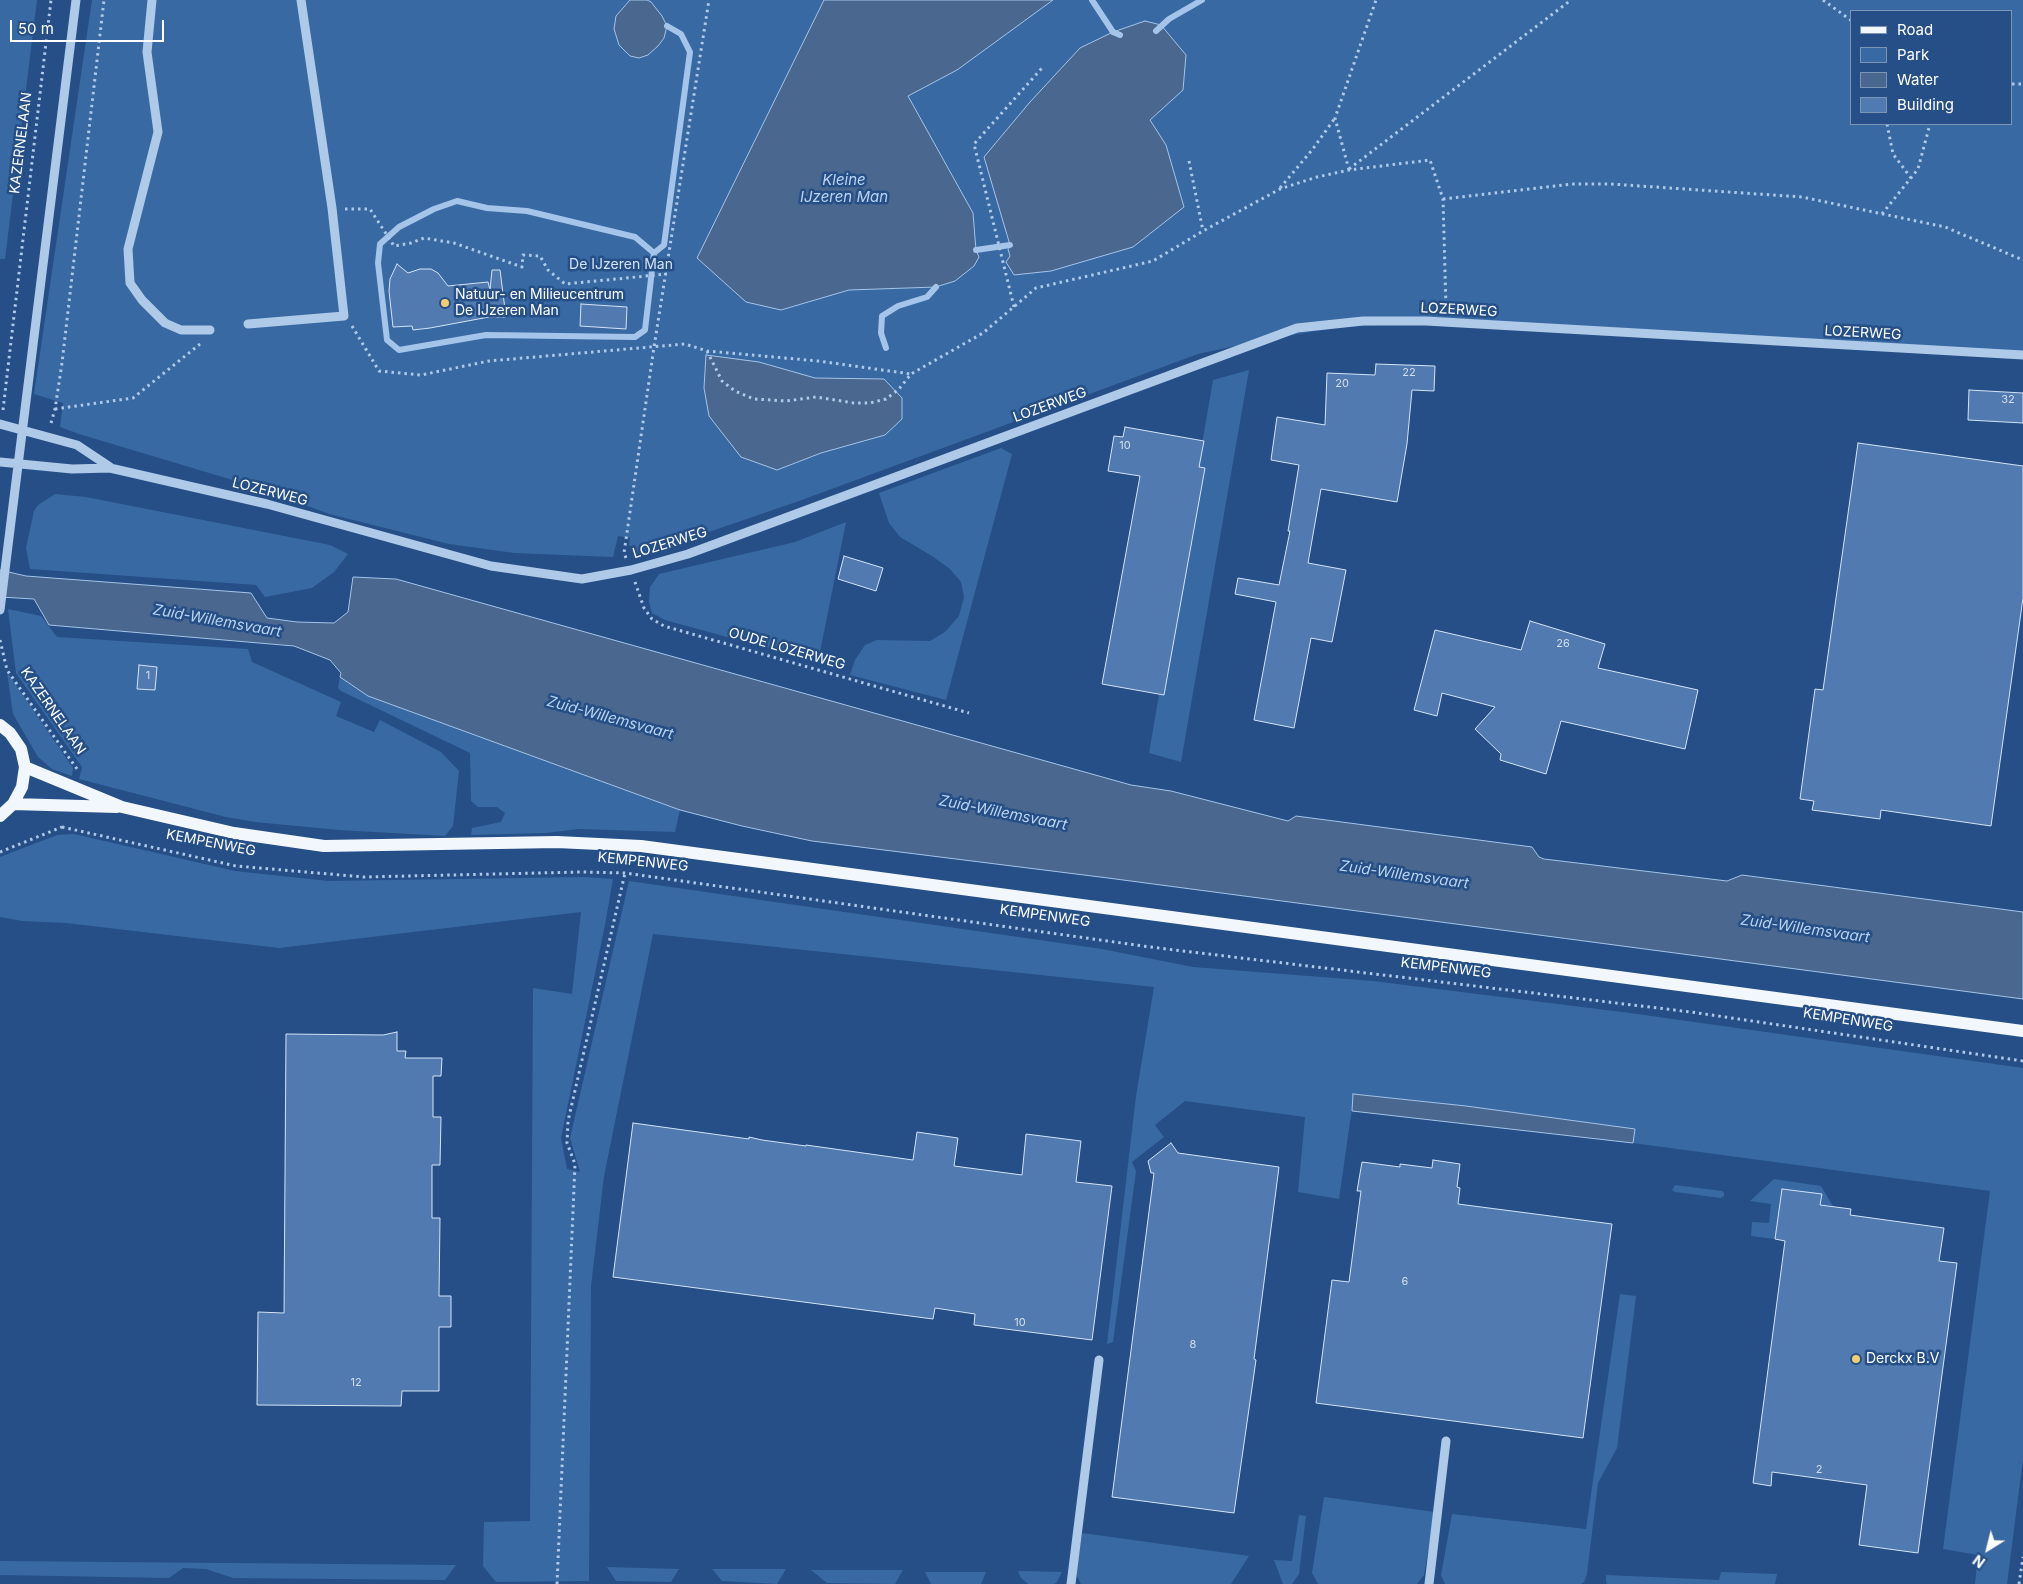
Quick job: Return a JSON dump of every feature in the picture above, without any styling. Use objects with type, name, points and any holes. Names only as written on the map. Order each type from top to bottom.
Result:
[{"type":"main road","points":[[0,726],[10,733],[20,749],[25,767],[22,787],[13,804],[0,816]]},
{"type":"main road","name":"KEMPENWEG","points":[[25,767],[122,806],[234,833],[324,846],[557,842],[641,846],[2023,1031]]},
{"type":"main road","name":"KEMPENWEG","points":[[13,804],[122,806]]},
{"type":"street","points":[[0,610],[24,431],[33,336],[76,0]]},
{"type":"street","points":[[152,0],[147,52],[158,132],[128,250],[130,283],[142,300],[165,324],[181,330],[210,330]]},
{"type":"street","points":[[248,324],[344,316],[332,208],[301,0]]},
{"type":"street","name":"LOZERWEG","points":[[0,462],[72,469],[110,468],[267,504],[491,566],[582,579],[630,570],[688,554],[1297,328],[1363,321],[1446,323],[2023,355]]},
{"type":"street","name":"LOZERWEG","points":[[1,424],[77,445],[110,468]]},
{"type":"street","points":[[1071,1584],[1099,1360]]},
{"type":"street","points":[[1429,1584],[1446,1441]]},
{"type":"path","name":"KAZERNELAAN","points":[[1,424],[51,0]]},
{"type":"path","points":[[104,0],[55,409],[133,398],[200,344],[210,330]]},
{"type":"path","name":"OUDE LOZERWEG","points":[[709,0],[654,347],[624,553],[630,570],[644,608],[652,619],[664,626],[969,713]]},
{"type":"path","points":[[1280,189],[1335,118],[1376,0]]},
{"type":"path","points":[[1349,170],[1571,0]]},
{"type":"path","points":[[1823,0],[1850,20]]},
{"type":"path","points":[[1014,307],[1000,243],[974,144],[1042,68]]},
{"type":"path","points":[[1335,118],[1349,170]]},
{"type":"path","points":[[1887,125],[1894,154],[1911,178]]},
{"type":"path","points":[[1882,214],[1918,169],[1930,125]]},
{"type":"path","points":[[707,351],[722,380],[735,391],[754,399],[786,400],[816,397],[854,403],[870,403],[886,399],[906,383],[911,374],[983,333],[1036,288],[1153,262],[1204,230],[1280,189],[1317,176],[1430,160],[1443,199],[1446,323]]},
{"type":"path","points":[[1189,161],[1204,230]]},
{"type":"path","points":[[1443,199],[1572,184],[1611,184],[1802,197],[1945,227],[2023,260]]},
{"type":"path","points":[[332,208],[370,209],[394,246],[424,238],[454,243],[522,267],[523,255],[540,256],[548,270],[565,284],[667,274]]},
{"type":"path","points":[[344,316],[351,324],[379,371],[421,375],[489,361],[685,344],[707,351],[818,361],[911,374]]},
{"type":"path","name":"KAZERNELAAN","points":[[0,640],[7,670],[77,769],[73,786]]},
{"type":"path","points":[[0,852],[62,827],[68,806]]},
{"type":"path","name":"KEMPENWEG","points":[[62,827],[236,866],[364,877],[625,872],[1150,947],[1691,1012],[2023,1062]]},
{"type":"path","points":[[557,1584],[576,1164],[567,1143],[568,1121],[625,872]]},
{"type":"path","points":[[2019,1584],[2023,1557]]},
{"type":"green space","points":[[0,0],[37,0],[5,259],[0,259]]},
{"type":"green space","name":"De IJzeren Man","points":[[92,0],[2023,0],[2023,356],[1420,323],[1343,327],[1272,338],[1198,354],[799,501],[639,556],[629,545],[630,538],[618,536],[613,557],[514,553],[449,544],[329,514],[266,490],[60,427],[63,403],[34,394]]},
{"type":"green space","points":[[1249,370],[1181,762],[1149,753],[1213,380]]},
{"type":"green space","points":[[1001,448],[1012,454],[946,700],[850,675],[855,660],[865,645],[877,640],[930,641],[945,632],[959,616],[964,597],[961,582],[950,569],[900,537],[889,523],[879,493]]},
{"type":"green space","points":[[55,494],[86,497],[330,545],[348,554],[334,572],[312,588],[265,597],[256,585],[30,569],[26,548],[34,511],[38,505]]},
{"type":"green space","points":[[846,522],[818,662],[665,620],[652,613],[649,602],[650,587],[659,574],[795,542]]},
{"type":"green space","points":[[8,609],[41,616],[57,637],[248,649],[252,662],[341,702],[336,716],[374,732],[380,720],[441,752],[459,771],[453,826],[445,836],[339,830],[255,822],[226,817],[79,779],[82,767],[16,673]]},
{"type":"green space","points":[[7,672],[73,768],[72,776],[52,769],[38,757],[13,714]]},
{"type":"green space","points":[[340,677],[368,696],[680,810],[675,832],[579,829],[546,833],[471,835],[472,828],[501,822],[505,813],[497,807],[478,807],[471,801],[470,753],[341,691],[338,688]]},
{"type":"green space","points":[[74,834],[235,871],[328,881],[585,877],[613,879],[561,1138],[567,1169],[580,1172],[570,1138],[629,881],[1102,949],[1193,967],[1373,981],[1630,1013],[2023,1068],[2023,1459],[2007,1584],[1975,1584],[1978,1555],[1943,1549],[1990,1191],[1633,1143],[1634,1129],[1466,1106],[1354,1094],[1339,1199],[1298,1192],[1305,1117],[1185,1101],[1155,1125],[1164,1137],[1132,1162],[1136,1171],[1113,1342],[1107,1344],[1136,1096],[1154,987],[653,934],[604,1176],[591,1286],[589,1581],[496,1582],[483,1566],[484,1522],[530,1521],[533,988],[572,994],[581,912],[279,948],[66,923],[22,921],[0,917],[0,857],[57,835]]},
{"type":"green space","points":[[1774,1179],[1821,1186],[1833,1206],[1820,1205],[1821,1194],[1782,1189],[1775,1239],[1751,1236],[1752,1222],[1769,1223],[1771,1204],[1750,1201]]},
{"type":"green space","points":[[1675,1185],[1722,1191],[1724,1196],[1721,1198],[1675,1192],[1672,1190]]},
{"type":"green space","points":[[1620,1294],[1636,1296],[1617,1448],[1598,1483],[1587,1574],[1584,1582],[1581,1584],[1445,1584],[1441,1575],[1452,1514],[1586,1529]]},
{"type":"green space","points":[[1324,1497],[1435,1512],[1424,1575],[1417,1584],[1318,1584],[1312,1573]]},
{"type":"green space","points":[[1299,1515],[1306,1516],[1299,1574],[1292,1584],[1283,1584],[1274,1560],[1292,1561]]},
{"type":"green space","points":[[1082,1533],[1249,1556],[1231,1584],[1081,1584],[1076,1574]]},
{"type":"green space","points":[[0,1561],[456,1565],[445,1580],[233,1578],[206,1569],[183,1568],[169,1578],[0,1575]]},
{"type":"green space","points":[[607,1567],[679,1569],[671,1582],[616,1581]]},
{"type":"green space","points":[[712,1569],[786,1569],[777,1584],[722,1581]]},
{"type":"green space","points":[[811,1570],[903,1570],[895,1584],[827,1583]]},
{"type":"green space","points":[[1018,1571],[1062,1572],[1054,1584],[1028,1584],[1021,1578]]},
{"type":"green space","points":[[925,1572],[986,1572],[981,1584],[931,1584]]},
{"type":"green space","points":[[1721,1572],[1777,1574],[1775,1584],[1607,1584],[1606,1581],[1606,1575],[1719,1580]]},
{"type":"water","points":[[630,0],[647,0],[651,2],[667,26],[664,38],[658,46],[648,55],[639,58],[630,56],[619,45],[614,29],[616,16]]},
{"type":"water","name":"Kleine IJzeren Man","points":[[824,0],[1053,0],[957,70],[908,96],[973,213],[976,250],[979,257],[974,266],[955,281],[936,287],[849,290],[781,310],[746,302],[697,258]]},
{"type":"water","points":[[1145,21],[1161,25],[1186,55],[1183,90],[1150,120],[1166,145],[1184,207],[1133,247],[1051,271],[1014,275],[1006,262],[1010,256],[1008,249],[1010,245],[984,157],[1030,102],[1080,48],[1113,32]]},
{"type":"water","points":[[706,355],[759,362],[815,378],[884,379],[902,398],[902,419],[885,435],[821,453],[777,470],[741,457],[709,416],[704,388]]},
{"type":"water","name":"Zuid-Willemsvaart","points":[[0,570],[26,576],[251,593],[267,618],[297,622],[334,623],[348,612],[353,577],[396,579],[1131,785],[1171,791],[1288,821],[1296,816],[1532,847],[1539,857],[1544,859],[1727,881],[1742,875],[2023,912],[2023,999],[1108,878],[812,841],[680,810],[368,696],[340,677],[341,673],[330,660],[294,646],[49,625],[34,599],[0,597]]},
{"type":"water","points":[[1353,1094],[1466,1106],[1635,1129],[1633,1143],[1352,1111]]},
{"type":"building","name":"Natuur- en Milieucentrum De IJzeren Man","points":[[397,264],[408,273],[420,269],[431,269],[438,273],[448,286],[488,282],[490,290],[492,270],[500,270],[506,317],[489,317],[413,330],[412,326],[393,327],[389,291],[390,279]]},
{"type":"building","points":[[581,304],[627,307],[626,329],[580,326]]},
{"type":"building","points":[[1376,364],[1435,366],[1434,391],[1412,390],[1407,444],[1397,502],[1321,489],[1308,563],[1346,570],[1332,642],[1311,638],[1294,728],[1254,720],[1276,602],[1235,594],[1238,578],[1279,585],[1290,531],[1288,531],[1299,465],[1271,460],[1277,417],[1325,425],[1327,373],[1375,375]]},
{"type":"building","points":[[1969,390],[2023,393],[2023,423],[1968,420]]},
{"type":"building","points":[[1125,427],[1204,441],[1199,467],[1205,468],[1164,695],[1102,684],[1140,476],[1108,471],[1114,436],[1123,437]]},
{"type":"building","points":[[1858,443],[2023,466],[2023,598],[1991,826],[1881,810],[1880,819],[1812,810],[1814,801],[1800,799],[1815,689],[1823,690]]},
{"type":"building","points":[[844,556],[883,568],[876,591],[838,579]]},
{"type":"building","points":[[1530,621],[1605,644],[1598,668],[1698,690],[1685,749],[1561,721],[1546,774],[1500,760],[1501,754],[1475,729],[1495,707],[1442,693],[1437,716],[1414,710],[1435,630],[1521,650]]},
{"type":"building","points":[[139,665],[157,667],[155,690],[137,689]]},
{"type":"building","points":[[397,1032],[397,1051],[406,1051],[405,1058],[442,1058],[441,1076],[433,1076],[433,1117],[441,1117],[440,1165],[432,1165],[432,1218],[440,1218],[439,1296],[451,1296],[451,1327],[439,1327],[439,1391],[402,1391],[401,1406],[257,1405],[258,1312],[284,1313],[286,1034],[383,1035]]},
{"type":"building","points":[[633,1123],[913,1160],[917,1132],[958,1138],[954,1166],[1022,1175],[1026,1134],[1081,1141],[1076,1182],[1112,1186],[1092,1340],[974,1325],[975,1314],[935,1308],[933,1319],[613,1277]]},
{"type":"building","points":[[1171,1143],[1178,1153],[1279,1167],[1254,1359],[1256,1360],[1234,1513],[1112,1497],[1154,1173],[1151,1173],[1148,1161]]},
{"type":"building","points":[[1433,1160],[1460,1164],[1457,1187],[1460,1188],[1458,1204],[1612,1224],[1583,1438],[1316,1403],[1332,1280],[1349,1282],[1361,1191],[1357,1191],[1362,1162],[1400,1167],[1400,1164],[1432,1168]]},
{"type":"building","name":"Derckx B.V","points":[[1782,1189],[1822,1194],[1820,1205],[1851,1209],[1850,1215],[1944,1228],[1939,1261],[1957,1263],[1918,1553],[1859,1545],[1867,1485],[1772,1472],[1771,1486],[1753,1483],[1785,1241],[1775,1239]]},
{"type":"waterway","points":[[1092,0],[1113,32],[1120,35]]},
{"type":"waterway","points":[[1156,31],[1169,19],[1202,0]]},
{"type":"waterway","points":[[654,253],[635,237],[527,211],[487,208],[457,201],[434,209],[399,227],[380,244],[378,263],[387,340],[399,350],[486,335],[635,337],[645,330],[654,253],[664,245],[690,52],[681,34],[667,26]]},
{"type":"waterway","points":[[976,250],[1010,245]]},
{"type":"waterway","points":[[886,348],[881,333],[882,316],[898,306],[927,297],[936,287]]},
{"type":"place","name":"Natuur- en Milieucentrum De IJzeren Man","points":[[445,303]]},
{"type":"place","name":"Derckx B.V","points":[[1856,1359]]}]
